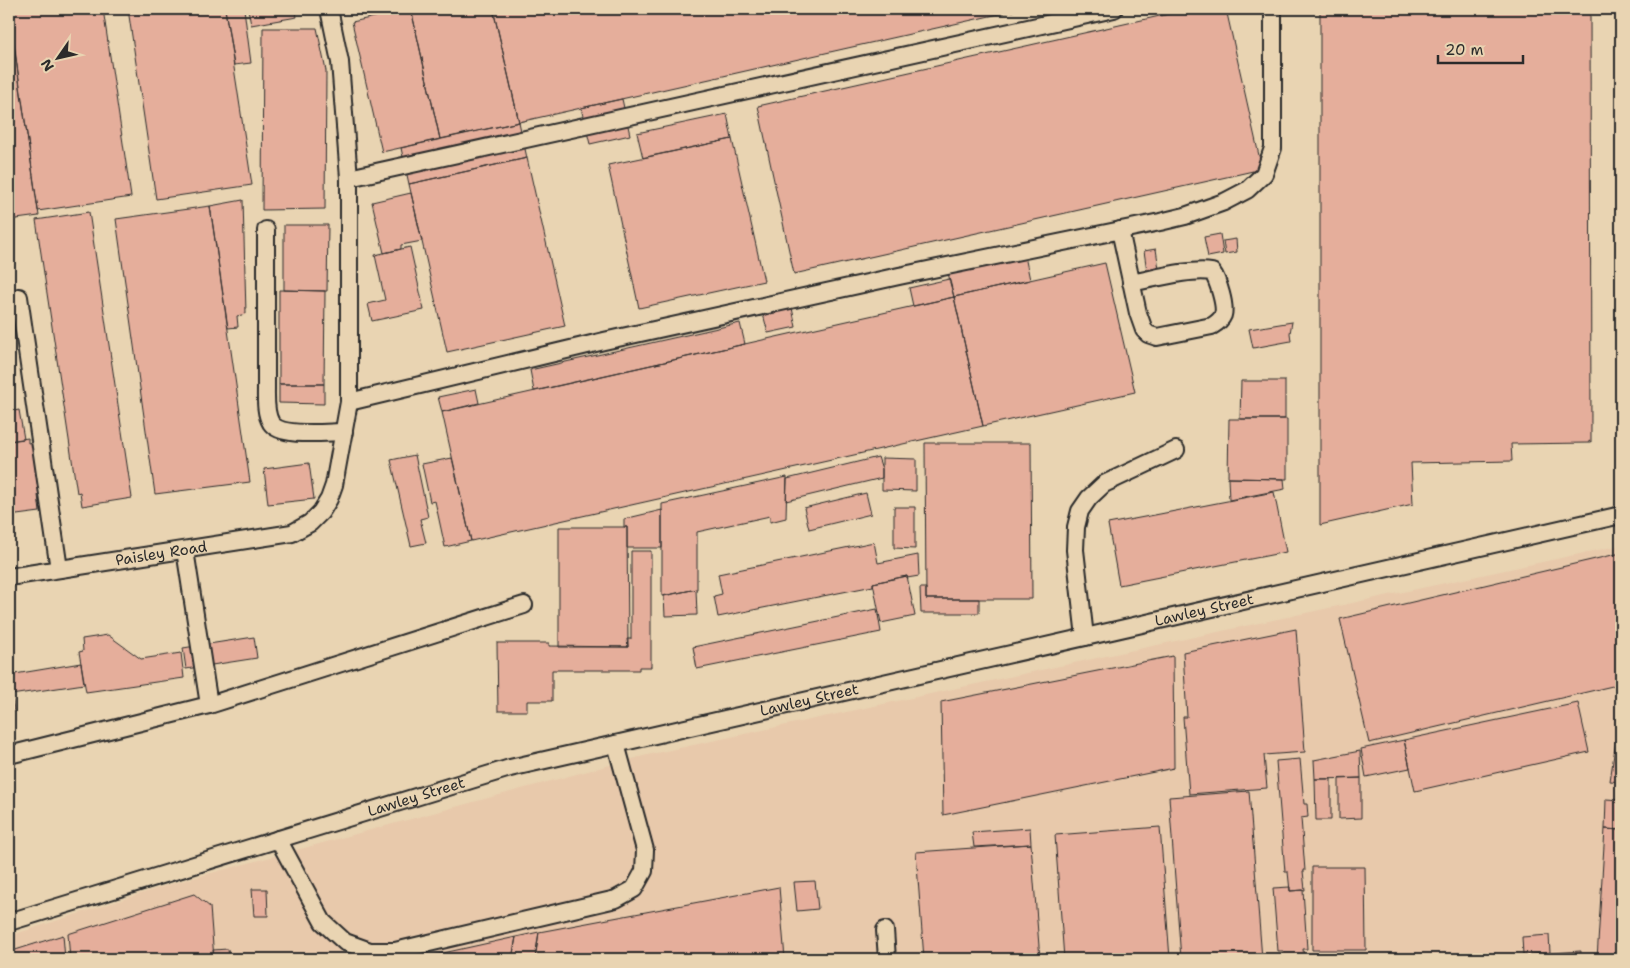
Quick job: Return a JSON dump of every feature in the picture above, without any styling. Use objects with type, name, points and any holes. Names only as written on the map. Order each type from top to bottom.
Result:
[{"type":"lane","points":[[349,178],[1114,9]]},
{"type":"lane","points":[[349,402],[604,342],[899,276],[1185,216],[1224,202],[1247,190],[1264,174],[1272,148],[1273,9]]},
{"type":"lane","points":[[266,230],[266,388],[267,410],[271,422],[277,429],[289,432],[344,432],[349,402],[349,178],[340,62],[333,10]]},
{"type":"lane","points":[[1120,230],[1131,283],[1138,313],[1144,330],[1148,334],[1156,337],[1212,326],[1223,317],[1224,310],[1217,278],[1212,272],[1191,272],[1131,283]]},
{"type":"lane","points":[[19,297],[59,569]]},
{"type":"lane","name":"Paisley Road","points":[[9,577],[292,533],[310,523],[329,500],[334,485],[344,432]]},
{"type":"lane","points":[[1085,637],[1075,550],[1076,527],[1080,511],[1089,498],[1104,484],[1176,450]]},
{"type":"lane","name":"Lawley Street","points":[[9,922],[510,768],[1621,515]]},
{"type":"lane","points":[[185,550],[209,705]]},
{"type":"lane","points":[[9,755],[209,705],[524,605]]},
{"type":"lane","points":[[278,839],[323,922],[345,942],[370,951],[395,951],[616,899],[634,889],[644,870],[645,850],[616,744]]},
{"type":"lane","points":[[885,930],[887,959]]},
{"type":"shaded area","points":[[1621,545],[1621,959],[9,959],[9,936],[171,884],[647,755]]},
{"type":"building","points":[[9,9],[103,9],[131,197],[38,211]]},
{"type":"building","points":[[128,9],[225,9],[252,185],[156,199]]},
{"type":"building","points":[[225,9],[244,9],[251,63],[234,65]]},
{"type":"building","points":[[248,9],[295,9],[297,17],[251,25]]},
{"type":"building","points":[[411,9],[493,9],[519,122],[440,139]]},
{"type":"building","points":[[411,9],[440,139],[382,152],[352,22]]},
{"type":"building","points":[[493,9],[1021,9],[519,122]]},
{"type":"building","points":[[1191,9],[1226,9],[1262,169],[794,274],[758,106]]},
{"type":"building","points":[[1320,9],[1590,9],[1591,442],[1511,444],[1512,461],[1411,463],[1413,504],[1320,525]]},
{"type":"building","points":[[9,13],[39,216],[9,220]]},
{"type":"building","points":[[263,28],[317,28],[326,71],[325,209],[262,210]]},
{"type":"building","points":[[622,99],[630,135],[590,144],[581,108]]},
{"type":"building","points":[[727,114],[732,139],[643,158],[637,133]]},
{"type":"building","points":[[519,122],[527,158],[409,184],[401,148]]},
{"type":"building","points":[[732,139],[764,281],[639,308],[608,165]]},
{"type":"building","points":[[527,158],[565,326],[447,352],[409,184]]},
{"type":"building","points":[[411,193],[422,241],[401,245],[401,249],[384,253],[372,202]]},
{"type":"building","points":[[243,200],[246,314],[237,316],[238,327],[228,328],[210,206]]},
{"type":"building","points":[[210,206],[250,482],[155,494],[116,219]]},
{"type":"building","points":[[89,212],[132,498],[82,506],[80,492],[77,493],[36,220]]},
{"type":"building","points":[[284,225],[328,225],[327,291],[284,290]]},
{"type":"building","points":[[1220,234],[1223,254],[1208,257],[1204,237]]},
{"type":"building","points":[[1236,239],[1237,252],[1225,254],[1223,241]]},
{"type":"building","points":[[410,247],[424,310],[372,321],[368,304],[385,300],[375,255]]},
{"type":"building","points":[[1156,249],[1159,269],[1147,271],[1144,251]]},
{"type":"building","points":[[1025,256],[1030,280],[954,297],[948,273]]},
{"type":"building","points":[[1105,263],[1135,392],[983,426],[954,297]]},
{"type":"building","points":[[949,279],[954,297],[913,306],[909,288]]},
{"type":"building","points":[[279,290],[325,291],[324,384],[279,384]]},
{"type":"building","points":[[954,297],[983,426],[471,541],[442,412]]},
{"type":"building","points":[[792,308],[796,327],[768,333],[763,314]]},
{"type":"building","points":[[1292,322],[1291,341],[1253,348],[1249,329]]},
{"type":"building","points":[[740,323],[745,344],[534,391],[530,370]]},
{"type":"building","points":[[1241,381],[1285,381],[1285,419],[1240,419]]},
{"type":"building","points":[[279,384],[324,384],[324,404],[279,403]]},
{"type":"building","points":[[476,389],[479,403],[442,412],[438,397]]},
{"type":"building","points":[[19,410],[24,439],[9,441],[9,412]]},
{"type":"building","points":[[1229,419],[1287,419],[1287,479],[1228,478]]},
{"type":"building","points":[[28,438],[28,443],[32,442],[40,495],[38,495],[40,512],[9,516],[9,441]]},
{"type":"building","points":[[925,443],[1031,443],[1032,599],[926,599]]},
{"type":"building","points":[[415,455],[428,517],[420,519],[426,543],[411,546],[391,460]]},
{"type":"building","points":[[878,457],[882,469],[882,478],[786,501],[787,479]]},
{"type":"building","points":[[452,458],[471,541],[445,547],[435,501],[430,502],[422,464]]},
{"type":"building","points":[[882,458],[916,459],[916,491],[882,490]]},
{"type":"building","points":[[309,463],[314,499],[268,504],[264,469]]},
{"type":"building","points":[[787,477],[786,518],[770,522],[770,516],[697,532],[697,589],[662,596],[662,504]]},
{"type":"building","points":[[1228,478],[1284,479],[1285,489],[1229,500]]},
{"type":"building","points":[[1274,492],[1286,552],[1119,585],[1108,524]]},
{"type":"building","points":[[866,493],[871,514],[809,529],[804,508]]},
{"type":"building","points":[[894,507],[915,507],[915,549],[894,548]]},
{"type":"building","points":[[662,510],[662,548],[627,548],[627,527],[624,527],[624,519]]},
{"type":"building","points":[[559,527],[627,527],[628,647],[559,647]]},
{"type":"building","points":[[874,542],[878,563],[918,555],[919,576],[907,578],[907,576],[873,583],[873,586],[718,617],[714,596],[722,594],[718,574]]},
{"type":"building","points":[[631,551],[651,551],[651,667],[639,667],[639,670],[552,670],[552,701],[527,701],[527,711],[498,711],[497,643],[549,643],[549,646],[628,647],[627,639],[631,639]]},
{"type":"building","points":[[1621,553],[1621,684],[1369,743],[1340,619]]},
{"type":"building","points":[[907,576],[915,616],[881,623],[873,583]]},
{"type":"building","points":[[920,588],[926,588],[926,599],[979,599],[979,613],[921,613]]},
{"type":"building","points":[[696,589],[697,615],[665,616],[664,596]]},
{"type":"building","points":[[877,609],[881,632],[697,669],[693,647]]},
{"type":"building","points":[[1296,629],[1305,752],[1264,755],[1267,788],[1189,794],[1183,717],[1187,717],[1183,652]]},
{"type":"building","points":[[108,635],[141,659],[181,653],[184,678],[86,692],[79,652],[83,651],[82,639]]},
{"type":"building","points":[[254,637],[257,658],[186,669],[183,648]]},
{"type":"building","points":[[1173,656],[1174,768],[943,815],[941,702]]},
{"type":"building","points":[[81,663],[84,684],[11,695],[9,675]]},
{"type":"building","points":[[9,677],[14,710],[9,711]]},
{"type":"building","points":[[1578,703],[1589,752],[1415,791],[1404,740]]},
{"type":"building","points":[[1621,707],[1621,782],[1610,781]]},
{"type":"building","points":[[1404,740],[1410,768],[1366,777],[1361,749]]},
{"type":"building","points":[[1360,751],[1361,778],[1315,779],[1314,760]]},
{"type":"building","points":[[1300,759],[1304,804],[1307,804],[1308,817],[1301,818],[1305,890],[1290,891],[1288,872],[1285,872],[1276,761]]},
{"type":"building","points":[[1361,778],[1361,818],[1339,819],[1339,779]]},
{"type":"building","points":[[1315,779],[1331,779],[1331,820],[1316,820]]},
{"type":"building","points":[[1249,791],[1262,959],[1181,959],[1169,797]]},
{"type":"building","points":[[1606,799],[1621,800],[1621,830],[1605,829]]},
{"type":"building","points":[[1160,827],[1170,959],[1064,959],[1055,835]]},
{"type":"building","points":[[1030,828],[1031,844],[974,847],[972,832]]},
{"type":"building","points":[[1605,829],[1621,830],[1621,959],[1597,959]]},
{"type":"building","points":[[1031,844],[1040,959],[924,959],[916,852]]},
{"type":"building","points":[[1312,867],[1365,867],[1366,950],[1312,950]]},
{"type":"building","points":[[815,881],[818,909],[797,911],[794,882]]},
{"type":"building","points":[[779,887],[785,959],[535,959],[539,932]]},
{"type":"building","points":[[1290,887],[1290,891],[1303,890],[1307,949],[1303,949],[1304,959],[1283,959],[1283,951],[1278,951],[1273,888]]},
{"type":"building","points":[[252,889],[267,889],[268,916],[254,916]]},
{"type":"building","points":[[194,894],[210,907],[214,959],[70,959],[68,934]]},
{"type":"building","points":[[539,932],[535,959],[512,959],[516,937]]},
{"type":"building","points":[[63,935],[65,959],[9,959],[9,952]]},
{"type":"building","points":[[1549,935],[1550,953],[1523,955],[1522,937]]},
{"type":"building","points":[[516,937],[512,959],[416,959]]},
{"type":"building","points":[[228,949],[229,959],[214,959],[213,950]]},
{"type":"building","points":[[1581,951],[1580,959],[1522,959],[1523,955]]}]
